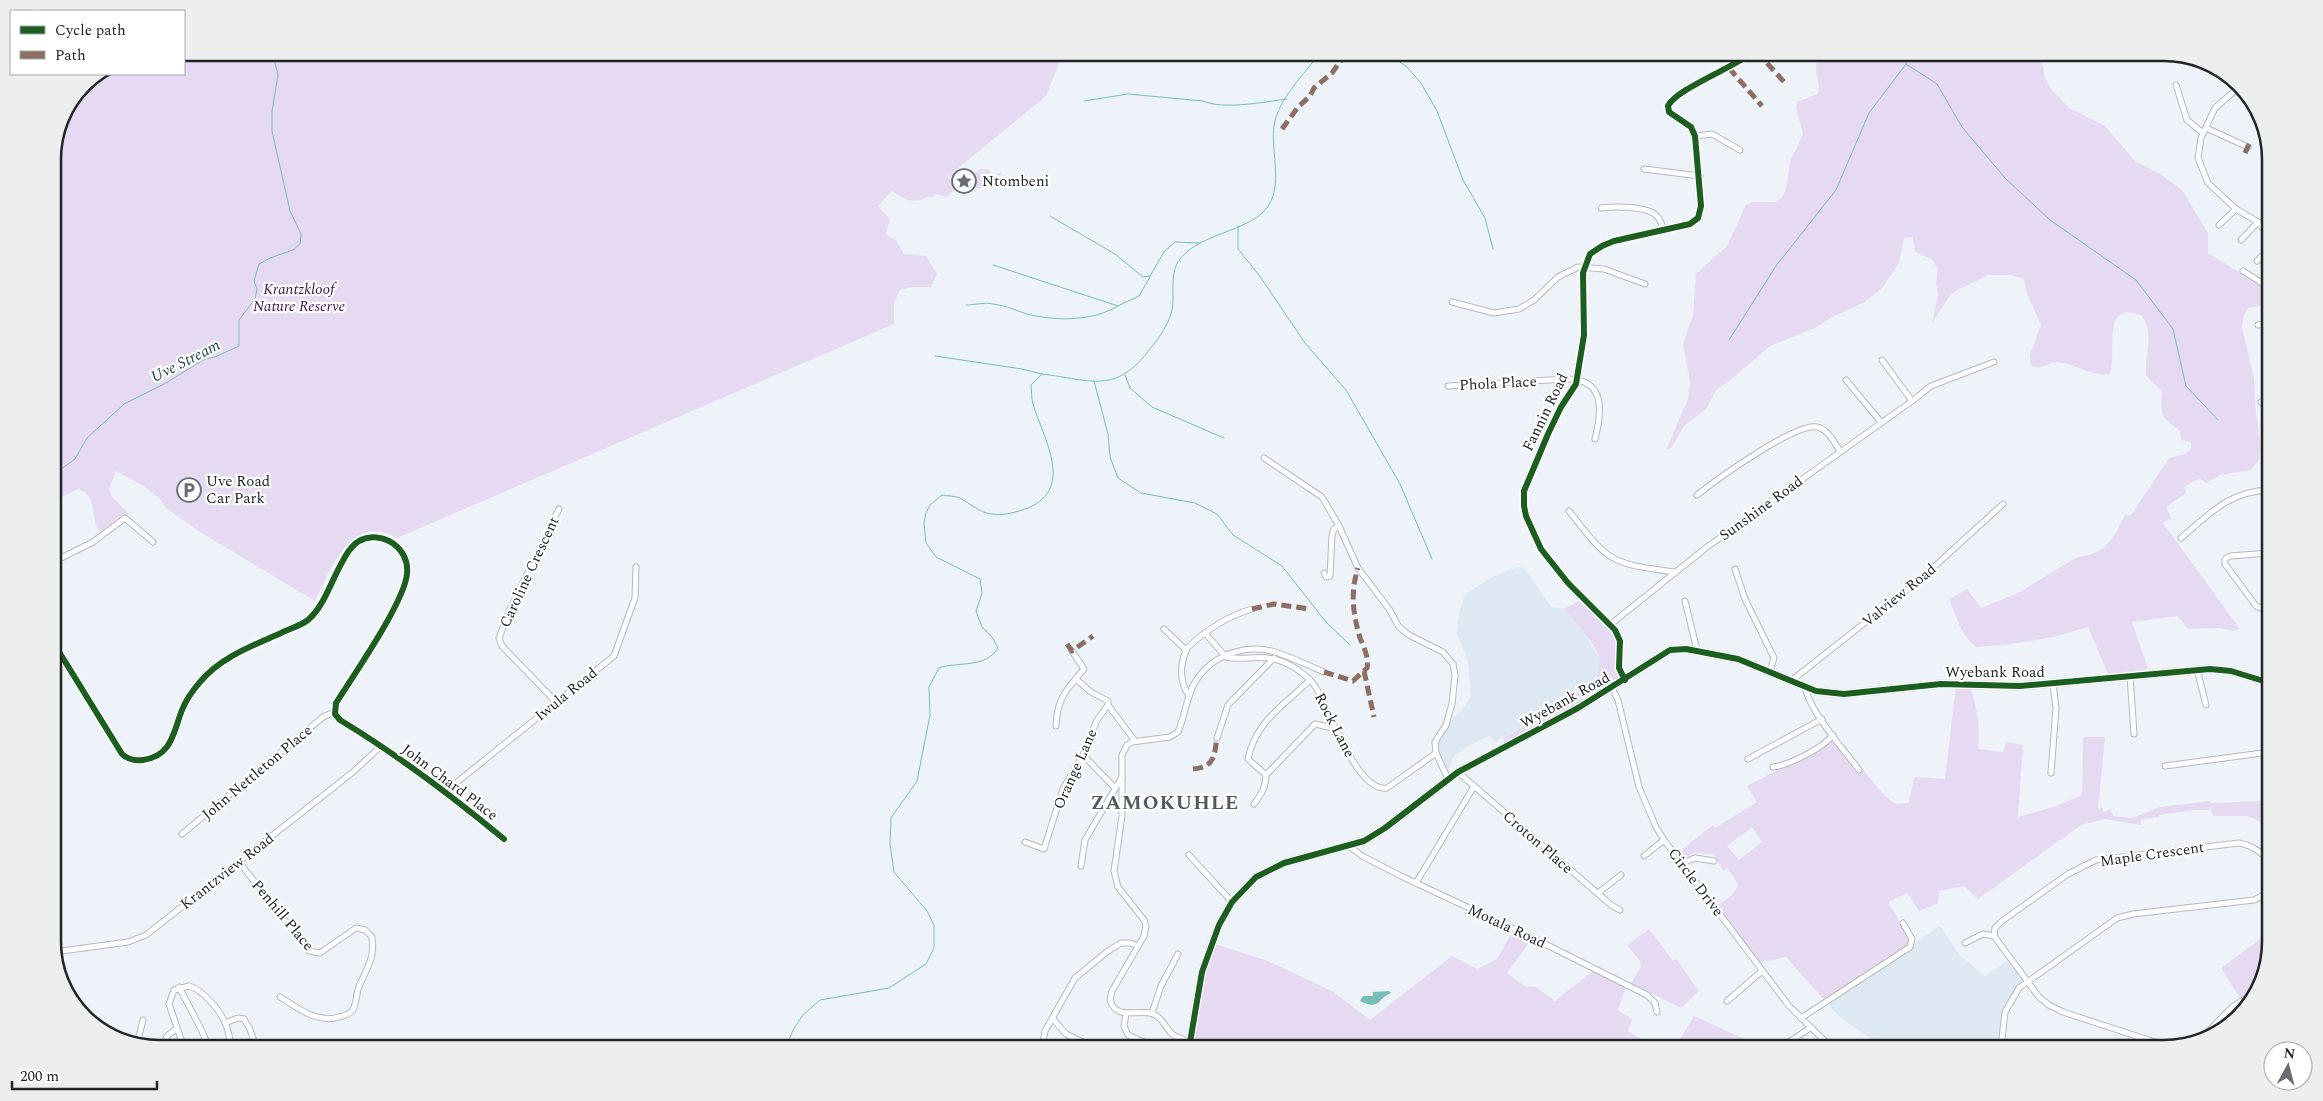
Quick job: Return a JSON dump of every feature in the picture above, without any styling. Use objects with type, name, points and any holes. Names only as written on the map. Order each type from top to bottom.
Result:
[{"type":"street","points":[[1584,267],[1590,254],[1602,246],[1690,224],[1698,218],[1701,206],[1700,176],[1695,136],[1686,123],[1669,112],[1668,104],[1684,92],[1737,61]]},
{"type":"street","points":[[2176,85],[2188,120],[2205,130],[2248,147]]},
{"type":"street","points":[[2234,91],[2218,104],[2205,130],[2198,152],[2205,178],[2236,209],[2262,227]]},
{"type":"street","points":[[1695,136],[1712,134],[1740,150]]},
{"type":"street","points":[[1644,169],[1700,176]]},
{"type":"street","points":[[1602,208],[1622,206],[1653,213],[1660,219],[1664,231]]},
{"type":"street","points":[[2219,225],[2236,209]]},
{"type":"street","points":[[2242,240],[2262,221]]},
{"type":"street","points":[[2257,261],[2262,256]]},
{"type":"street","points":[[1452,302],[1494,313],[1520,309],[1534,300],[1565,272],[1575,267],[1604,269],[1645,284]]},
{"type":"street","name":"Fannin Road","points":[[1584,267],[1584,335],[1577,379],[1536,459],[1524,491],[1524,506],[1529,525],[1542,549],[1568,583],[1611,624],[1620,641],[1619,668],[1624,680]]},
{"type":"street","points":[[2243,271],[2262,283]]},
{"type":"street","points":[[2258,325],[2262,324]]},
{"type":"street","points":[[1882,360],[1911,399]]},
{"type":"street","name":"Sunshine Road","points":[[1611,624],[1707,547],[1911,399],[1934,385],[1994,362]]},
{"type":"street","points":[[1577,379],[1591,386],[1598,398],[1600,413],[1594,439]]},
{"type":"street","name":"Phola Place","points":[[1448,386],[1577,379]]},
{"type":"street","points":[[1846,380],[1880,422]]},
{"type":"street","points":[[1697,495],[1784,436],[1805,426],[1817,426],[1825,430],[1840,451]]},
{"type":"street","points":[[1264,458],[1322,497],[1339,526],[1358,568],[1403,631],[1443,652],[1453,664],[1455,675],[1452,704],[1446,725],[1435,742],[1436,753],[1448,778]]},
{"type":"street","points":[[2181,538],[2231,498],[2249,492],[2262,491]]},
{"type":"street","name":"Valview Road","points":[[1791,680],[1924,576],[2003,504]]},
{"type":"street","name":"Caroline Crescent","points":[[556,702],[501,645],[499,638],[510,609],[559,510]]},
{"type":"street","points":[[1569,511],[1595,545],[1609,557],[1628,565],[1675,572]]},
{"type":"street","points":[[61,558],[93,542],[125,518],[153,542]]},
{"type":"street","points":[[1324,573],[1326,577],[1330,576],[1332,534],[1334,529],[1339,526]]},
{"type":"street","points":[[61,655],[122,754],[131,760],[150,758],[164,751],[171,743],[184,705],[208,674],[228,658],[306,621],[319,607],[350,549],[358,542],[367,538],[384,539],[403,552],[407,566],[406,578],[386,621],[336,703],[334,712]]},
{"type":"street","points":[[2262,554],[2230,556],[2225,560],[2224,564],[2256,606],[2262,607]]},
{"type":"street","name":"Iwula Road","points":[[446,791],[615,655],[635,598],[636,567]]},
{"type":"street","points":[[1735,569],[1745,599],[1774,658],[1770,671]]},
{"type":"street","points":[[1685,600],[1697,650]]},
{"type":"street","points":[[1188,696],[1181,683],[1186,650],[1205,633],[1237,614],[1252,609]]},
{"type":"street","points":[[1164,629],[1186,650]]},
{"type":"street","points":[[1205,633],[1224,655]]},
{"type":"street","name":"Wyebank Road","points":[[1190,1040],[1202,972],[1219,925],[1232,902],[1247,885],[1267,871],[1284,863],[1349,846],[1364,840],[1385,828],[1448,778],[1612,688],[1670,650],[1681,648],[1697,650],[1743,661],[1805,687],[1826,693],[1844,694],[1941,684],[2004,687],[2053,684],[2198,669],[2231,671],[2262,681]]},
{"type":"street","points":[[1182,1040],[1160,1018],[1152,1013],[1126,1014],[1114,1008],[1110,996],[1144,936],[1145,924],[1118,887],[1114,871],[1122,816],[1122,755],[1127,745],[1135,741],[1170,736],[1178,732],[1188,696],[1194,684],[1207,667],[1224,655],[1238,651],[1261,649],[1278,652],[1324,672]]},
{"type":"street","points":[[1056,726],[1057,707],[1069,686],[1084,669],[1072,651]]},
{"type":"street","name":"Rock Lane","points":[[1224,655],[1232,658],[1274,658],[1295,668],[1310,680],[1320,694],[1333,728],[1355,764],[1365,776],[1381,788],[1387,788],[1436,753]]},
{"type":"street","points":[[1217,738],[1228,705],[1274,658]]},
{"type":"street","points":[[2198,669],[2206,705]]},
{"type":"street","points":[[2130,676],[2134,734]]},
{"type":"street","points":[[1076,679],[1108,703],[1135,741]]},
{"type":"street","points":[[1266,776],[1248,759],[1259,728],[1310,680]]},
{"type":"street","points":[[2051,773],[2056,708],[2053,684]]},
{"type":"street","points":[[1805,687],[1806,694],[1822,719],[1859,770]]},
{"type":"street","name":"Circle Drive","points":[[1612,688],[1618,700],[1639,787],[1656,827],[1762,971],[1801,1018],[1823,1040]]},
{"type":"street","name":"Orange Lane","points":[[1025,842],[1044,849],[1063,788],[1083,756],[1097,720],[1108,703]]},
{"type":"street","name":"John Chard Place","points":[[334,712],[338,719],[380,747],[396,755],[446,791],[504,838]]},
{"type":"street","name":"John Nettleton Place","points":[[182,834],[323,717],[334,712]]},
{"type":"street","points":[[1748,759],[1822,719]]},
{"type":"street","points":[[1254,804],[1264,788],[1266,776],[1315,724],[1333,728]]},
{"type":"street","points":[[1773,767],[1788,764],[1822,745],[1834,735]]},
{"type":"street","name":"Krantzview Road","points":[[61,951],[128,942],[142,937],[353,772],[380,747]]},
{"type":"street","points":[[2165,766],[2262,753]]},
{"type":"street","points":[[1083,756],[1115,788]]},
{"type":"street","name":"Croton Place","points":[[1458,772],[1473,788],[1611,905],[1620,910]]},
{"type":"street","points":[[1081,866],[1085,840],[1122,777]]},
{"type":"street","points":[[1416,883],[1473,788]]},
{"type":"street","points":[[1644,856],[1664,840]]},
{"type":"street","name":"Maple Crescent","points":[[1994,936],[1996,928],[2002,921],[2068,874],[2096,860],[2239,843],[2252,847],[2262,854]]},
{"type":"street","name":"Motala Road","points":[[1349,846],[1362,856],[1647,995],[1655,1003],[1657,1012]]},
{"type":"street","points":[[1189,855],[1232,902]]},
{"type":"street","points":[[1682,863],[1695,858],[1714,860]]},
{"type":"street","name":"Penhill Place","points":[[239,862],[309,951],[320,953],[356,928],[365,930],[372,937],[372,961],[359,985],[350,1013],[336,1018],[319,1018],[310,1015],[280,997]]},
{"type":"street","points":[[1598,893],[1620,875]]},
{"type":"street","points":[[2002,1040],[2005,1012],[2014,995],[2027,981],[2116,918],[2133,914],[2254,900],[2262,897]]},
{"type":"street","points":[[1801,1018],[1910,946],[1912,939],[1903,923]]},
{"type":"street","points":[[1965,943],[1983,934],[1994,936],[2039,997],[2054,1008],[2149,1040]]},
{"type":"street","points":[[1042,1040],[1071,983],[1083,971],[1122,943],[1138,946]]},
{"type":"street","points":[[1152,1013],[1161,986],[1178,954]]},
{"type":"street","points":[[1726,1001],[1762,971]]},
{"type":"street","points":[[181,1040],[169,1004],[171,994],[180,987],[189,986],[198,990],[225,1023],[229,1040]]},
{"type":"street","points":[[180,987],[206,1040]]},
{"type":"street","points":[[2212,1027],[2232,1007],[2242,1001]]},
{"type":"street","points":[[1126,1014],[1124,1026],[1128,1035],[1139,1040]]},
{"type":"street","points":[[225,1023],[238,1018],[244,1019],[253,1040]]},
{"type":"street","points":[[1053,1019],[1066,1034],[1078,1040]]},
{"type":"street","points":[[139,1038],[143,1020]]},
{"type":"street","points":[[1792,1040],[1810,1028]]},
{"type":"street","points":[[165,1040],[167,1036],[176,1029]]},
{"type":"shaded area","points":[[1518,567],[1524,568],[1551,607],[1564,609],[1585,634],[1601,661],[1597,677],[1552,712],[1521,729],[1495,741],[1489,736],[1470,745],[1453,757],[1450,767],[1445,771],[1435,746],[1455,715],[1461,712],[1471,696],[1468,661],[1457,633],[1459,613],[1465,594],[1492,577]]},
{"type":"shaded area","points":[[1940,926],[1960,956],[1985,976],[2011,958],[2028,982],[2009,1001],[2002,1040],[1880,1040],[1870,1038],[1841,1018],[1826,1002]]},
{"type":"shaded area","points":[[1389,991],[1391,993],[1378,1003],[1372,1005],[1360,1001],[1363,996],[1373,996],[1373,992]]},
{"type":"green space","name":"Krantzkloof Nature Reserve","points":[[185,61],[1060,61],[1046,96],[952,173],[974,173],[981,169],[988,169],[993,176],[1002,172],[997,179],[1001,183],[1000,186],[995,186],[994,179],[986,188],[961,191],[949,175],[947,177],[951,180],[954,190],[946,197],[936,194],[932,197],[913,201],[892,191],[878,206],[890,219],[886,233],[888,236],[896,240],[904,254],[926,256],[937,274],[931,287],[911,287],[900,290],[894,302],[894,324],[397,538],[381,532],[367,532],[355,538],[344,548],[328,574],[315,601],[197,530],[166,508],[160,499],[142,485],[116,471],[109,489],[112,497],[129,513],[103,535],[96,525],[90,498],[78,489],[61,498],[61,153],[71,116],[81,100],[109,75],[185,75]]},
{"type":"green space","points":[[2039,61],[2043,66],[2045,78],[2051,89],[2069,108],[2105,126],[2135,161],[2162,175],[2182,190],[2208,233],[2208,253],[2262,286],[2262,305],[2248,308],[2244,315],[2242,328],[2254,377],[2260,442],[2259,460],[2251,470],[2220,475],[2206,483],[2200,478],[2184,487],[2186,493],[2166,507],[2171,518],[2163,523],[2240,629],[2233,631],[2219,628],[2188,629],[2177,616],[2132,622],[2148,669],[2108,674],[2088,627],[2054,637],[2004,645],[1976,647],[1966,637],[1949,599],[1967,589],[1981,608],[2018,593],[2075,559],[2104,548],[2125,515],[2131,515],[2169,458],[2186,454],[2191,449],[2191,442],[2181,440],[2180,431],[2165,419],[2161,405],[2162,391],[2146,376],[2148,330],[2142,316],[2128,312],[2120,315],[2115,322],[2109,374],[2096,374],[2059,362],[2040,367],[2033,366],[2030,364],[2030,355],[2041,325],[2027,294],[2024,279],[2012,275],[1989,275],[1959,289],[1951,294],[1932,323],[1938,295],[1936,283],[1938,269],[1932,259],[1915,252],[1913,237],[1904,238],[1899,263],[1882,288],[1865,302],[1832,317],[1815,328],[1770,346],[1716,390],[1706,409],[1684,426],[1671,448],[1666,450],[1688,399],[1690,382],[1683,344],[1693,315],[1696,274],[1727,246],[1746,205],[1752,202],[1775,202],[1783,196],[1786,189],[1790,162],[1803,134],[1796,107],[1797,102],[1818,94],[1817,62]]},
{"type":"green space","points":[[1583,599],[1618,636],[1619,668],[1625,680],[1507,746],[1503,738],[1552,712],[1597,677],[1600,662],[1596,649],[1564,609]]},
{"type":"green space","points":[[1956,685],[1970,686],[1979,732],[1978,749],[2003,752],[2006,742],[2023,745],[2018,817],[2056,806],[2082,795],[2083,737],[2105,737],[2098,809],[2102,808],[2104,812],[2111,809],[2113,816],[2132,818],[2160,807],[2210,801],[2211,803],[2262,801],[2262,823],[2247,816],[2213,816],[2211,810],[2195,810],[2159,815],[2159,817],[2141,820],[2141,825],[2105,819],[2081,825],[1978,899],[1964,886],[1939,891],[1938,903],[1919,911],[1907,893],[1888,902],[1914,945],[1826,1002],[1786,957],[1757,963],[1716,906],[1737,888],[1738,884],[1727,868],[1723,871],[1714,854],[1694,853],[1686,857],[1680,851],[1713,825],[1715,828],[1757,802],[1747,786],[1837,739],[1885,796],[1896,804],[1909,803],[1914,777],[1945,779]],"holes":[[[1752,827],[1762,842],[1739,860],[1727,846]]]},
{"type":"green space","points":[[1514,929],[1533,937],[1507,973],[1524,986],[1536,987],[1555,1001],[1596,969],[1627,984],[1618,1010],[1632,1019],[1628,1031],[1643,1040],[1191,1040],[1212,943],[1268,961],[1332,991],[1370,1020],[1452,956],[1477,969],[1497,959]]},
{"type":"green space","points":[[1649,929],[1673,961],[1676,959],[1699,991],[1681,1008],[1631,983],[1641,967],[1640,961],[1627,945]]},
{"type":"green space","points":[[2262,938],[2260,961],[2249,991],[2244,999],[2241,1000],[2221,968]]},
{"type":"green space","points":[[1694,1016],[1746,1040],[1680,1040]]},
{"type":"waterway","name":"Uve Stream","points":[[61,469],[75,459],[87,438],[124,404],[164,384],[205,359],[215,357],[239,346],[239,320],[255,299],[257,289],[254,281],[259,264],[293,250],[300,244],[301,234],[290,211],[272,131],[272,111],[278,75],[274,61]]},
{"type":"waterway","points":[[789,1040],[803,1015],[820,1000],[889,988],[926,964],[934,948],[934,925],[927,911],[894,872],[890,844],[891,818],[917,781],[930,715],[929,687],[939,668],[979,662],[993,655],[998,648],[992,637],[982,627],[976,611],[982,593],[980,579],[936,557],[926,543],[924,522],[930,505],[942,495],[954,496],[983,512],[1000,514],[1028,508],[1042,499],[1050,488],[1053,475],[1052,460],[1033,404],[1031,385],[1042,374],[1089,381],[1114,379],[1137,364],[1163,331],[1168,321],[1173,304],[1173,277],[1180,259],[1201,242],[1242,226],[1254,219],[1264,211],[1271,201],[1276,174],[1273,135],[1277,116],[1286,96],[1314,61]]},
{"type":"waterway","points":[[1398,61],[1408,68],[1421,83],[1437,111],[1463,180],[1485,218],[1493,249]]},
{"type":"waterway","points":[[1729,340],[1776,266],[1836,190],[1869,113],[1906,64],[1906,61]]},
{"type":"waterway","points":[[1906,64],[1937,84],[1962,127],[2005,178],[2050,220],[2136,280],[2173,329],[2186,386],[2218,420]]},
{"type":"waterway","points":[[1084,101],[1128,94],[1203,101],[1221,105],[1244,105],[1287,99]]},
{"type":"waterway","points":[[1050,216],[1115,254],[1143,277],[1150,276],[1164,252],[1175,242],[1200,243]]},
{"type":"waterway","points":[[1238,226],[1238,249],[1259,275],[1305,343],[1346,390],[1400,484],[1432,559]]},
{"type":"waterway","points":[[993,265],[1118,306],[1139,296],[1150,277]]},
{"type":"waterway","points":[[966,305],[990,303],[1031,315],[1064,319],[1098,315],[1118,306]]},
{"type":"waterway","points":[[935,356],[1022,369],[1042,374]]},
{"type":"waterway","points":[[1125,375],[1130,388],[1152,407],[1224,438]]},
{"type":"waterway","points":[[1094,381],[1108,434],[1110,457],[1118,478],[1141,493],[1195,503],[1217,514],[1233,535],[1282,566],[1326,622],[1350,645]]},
{"type":"marked path","points":[[1282,129],[1298,107],[1310,96],[1314,88],[1332,73],[1341,61]]},
{"type":"marked path","points":[[1765,61],[1786,84]]},
{"type":"marked path","points":[[1729,68],[1762,106]]},
{"type":"marked path","points":[[2245,153],[2249,144]]},
{"type":"marked path","points":[[1324,672],[1353,681],[1367,668],[1367,656],[1360,638],[1353,603],[1358,568]]},
{"type":"marked path","points":[[1252,609],[1274,604],[1310,609]]},
{"type":"marked path","points":[[1067,644],[1072,651],[1093,636]]},
{"type":"marked path","points":[[1364,671],[1374,717]]},
{"type":"marked path","points":[[1193,769],[1206,766],[1209,763],[1214,755],[1217,738]]},
{"type":"cycle path","points":[[1625,680],[1619,668],[1620,641],[1615,630],[1568,583],[1541,549],[1526,516],[1524,491],[1561,407],[1576,384],[1584,335],[1583,273],[1590,254],[1614,241],[1690,224],[1698,218],[1701,206],[1695,136],[1691,127],[1669,112],[1668,106],[1682,92],[1739,61]]},
{"type":"cycle path","points":[[61,655],[122,754],[134,760],[153,758],[160,754],[170,742],[182,710],[195,688],[208,673],[238,653],[308,620],[322,602],[352,546],[368,538],[377,537],[385,539],[393,543],[404,556],[407,565],[404,587],[377,639],[336,703],[335,714],[340,720],[424,776],[504,839]]},
{"type":"cycle path","points":[[1190,1040],[1202,972],[1219,925],[1232,902],[1256,877],[1284,863],[1364,841],[1385,828],[1458,772],[1578,708],[1670,650],[1686,649],[1738,659],[1816,691],[1844,694],[1941,684],[2020,686],[2210,669],[2231,671],[2262,681]]},
{"type":"place","name":"Ntombeni","points":[[964,181]]},
{"type":"place","name":"Uve Road Car Park","points":[[189,490]]},
{"type":"district","name":"ZAMOKUHLE","points":[[1165,802]]}]
